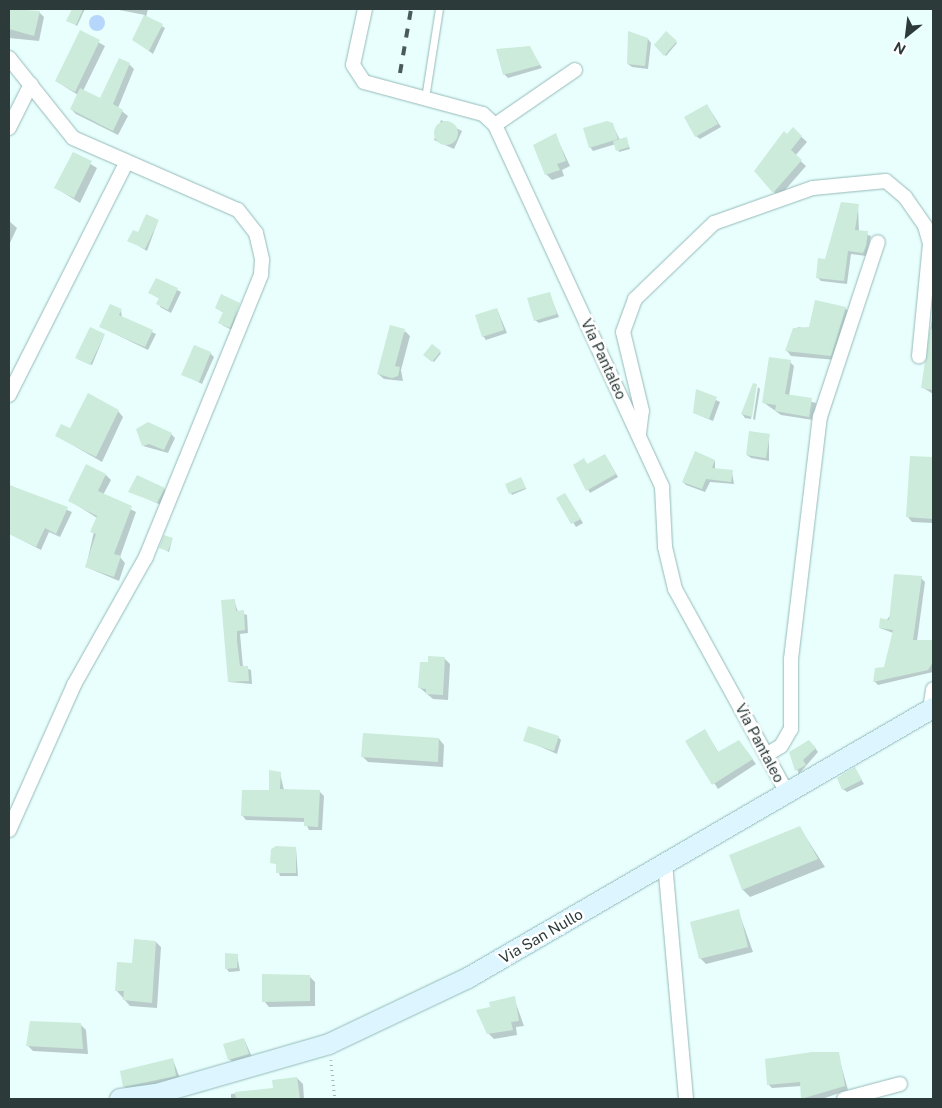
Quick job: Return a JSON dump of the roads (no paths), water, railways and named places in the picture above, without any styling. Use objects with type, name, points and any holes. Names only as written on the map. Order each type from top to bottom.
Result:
[{"type":"street","points":[[365,9],[354,58],[359,78],[370,86],[484,114],[495,125],[575,70]]},
{"type":"street","points":[[9,58],[73,138],[126,163],[238,210],[256,233],[262,252],[261,275],[146,557],[74,685],[9,830]]},
{"type":"street","points":[[9,128],[31,84]]},
{"type":"street","name":"Via Pantaleo","points":[[495,125],[662,487],[665,547],[675,589],[787,793]]},
{"type":"street","points":[[9,395],[126,163]]},
{"type":"street","points":[[639,434],[642,411],[623,332],[635,299],[714,223],[812,188],[886,181],[905,197],[925,226],[930,244],[919,356]]},
{"type":"street","points":[[766,755],[780,746],[790,730],[790,659],[820,417],[878,242]]},
{"type":"street","points":[[932,709],[933,689]]},
{"type":"street","name":"Via San Nullo","points":[[120,1099],[156,1094],[329,1044],[468,978],[932,709]]},
{"type":"street","points":[[666,863],[686,1099]]},
{"type":"street","points":[[844,1099],[900,1084]]},
{"type":"lane","points":[[425,98],[439,9]]},
{"type":"water","points":[[97,15],[103,17],[105,23],[103,29],[97,31],[91,29],[89,23],[91,17]]},
{"type":"railway","points":[[400,73],[411,9]]}]
